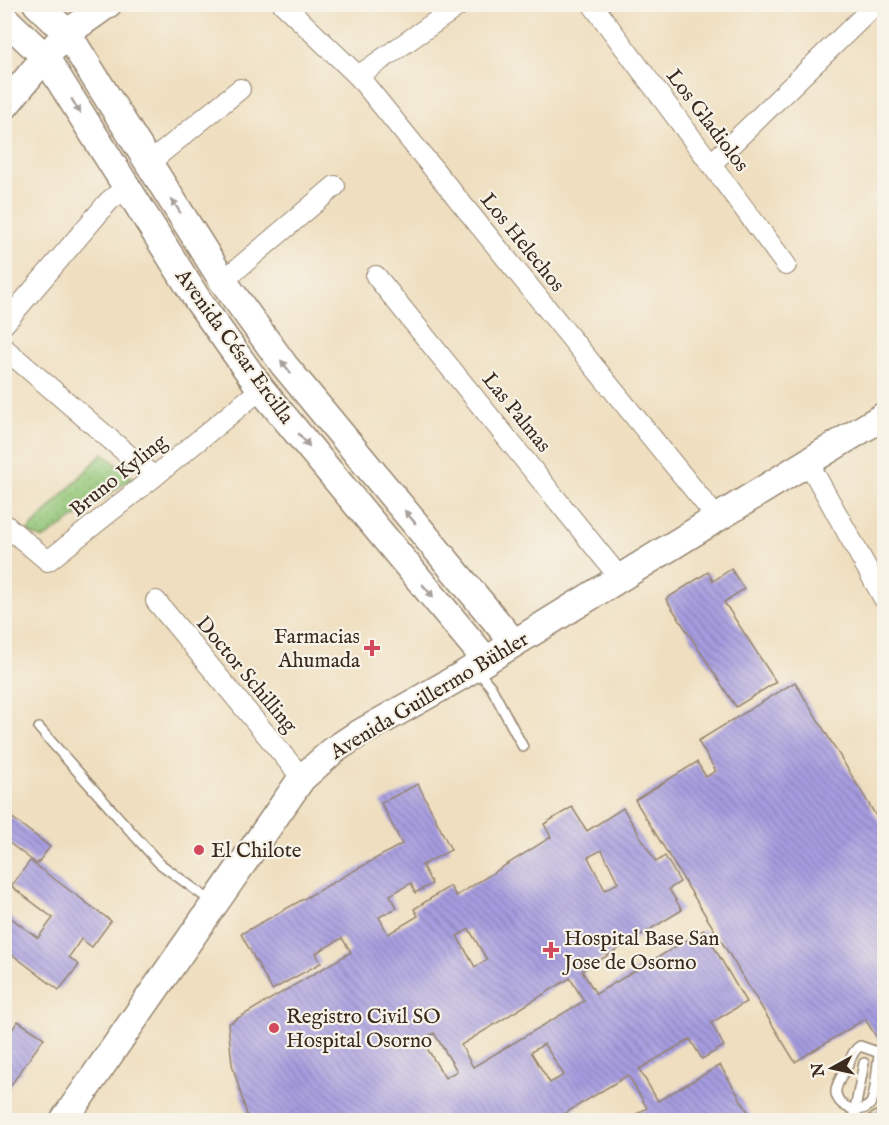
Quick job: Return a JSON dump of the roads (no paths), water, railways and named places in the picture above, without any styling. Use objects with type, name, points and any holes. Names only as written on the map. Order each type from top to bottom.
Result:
[{"type":"main road","name":"Avenida César Ercilla","points":[[37,4],[67,33],[223,281],[284,365],[514,643]]},
{"type":"main road","points":[[4,106],[67,33],[108,4]]},
{"type":"main road","name":"Avenida César Ercilla","points":[[4,18],[45,57],[199,302],[261,388],[362,510],[480,664]]},
{"type":"main road","points":[[132,195],[155,172]]},
{"type":"main road","points":[[239,358],[264,338]]},
{"type":"main road","name":"Avenida Guillermo Bühler","points":[[64,1120],[302,778],[334,750],[480,664],[885,416]]},
{"type":"main road","points":[[362,510],[386,488]]},
{"type":"street","name":"Los Helechos","points":[[283,4],[358,76],[717,518]]},
{"type":"street","points":[[358,76],[461,4]]},
{"type":"street","name":"Los Gladiolos","points":[[592,4],[786,265]]},
{"type":"street","points":[[711,164],[876,4]]},
{"type":"street","points":[[155,172],[240,88]]},
{"type":"street","points":[[223,281],[335,186]]},
{"type":"street","points":[[4,324],[109,201],[132,195]]},
{"type":"street","name":"Las Palmas","points":[[376,276],[620,578]]},
{"type":"street","points":[[4,348],[154,477]]},
{"type":"street","name":"Bruno Kyling","points":[[4,524],[48,561],[261,388]]},
{"type":"street","points":[[808,462],[885,599]]},
{"type":"street","name":"Doctor Schilling","points":[[156,601],[302,778]]},
{"type":"lane","points":[[480,664],[524,747]]},
{"type":"lane","points":[[39,728],[159,863],[215,904]]},
{"type":"lane","points":[[860,1046],[877,1052],[879,1055],[872,1101],[866,1108],[855,1110],[841,1104],[837,1098],[836,1089],[854,1051],[860,1046]]},
{"type":"lane","points":[[853,1120],[864,1063]]},
{"type":"place","name":"Farmacias Ahumada","points":[[372,648]]},
{"type":"place","name":"El Chilote","points":[[199,850]]},
{"type":"place","name":"Hospital Base San Jose de Osorno","points":[[551,950]]},
{"type":"place","name":"Registro Civil SO Hospital Osorno","points":[[274,1028]]}]
